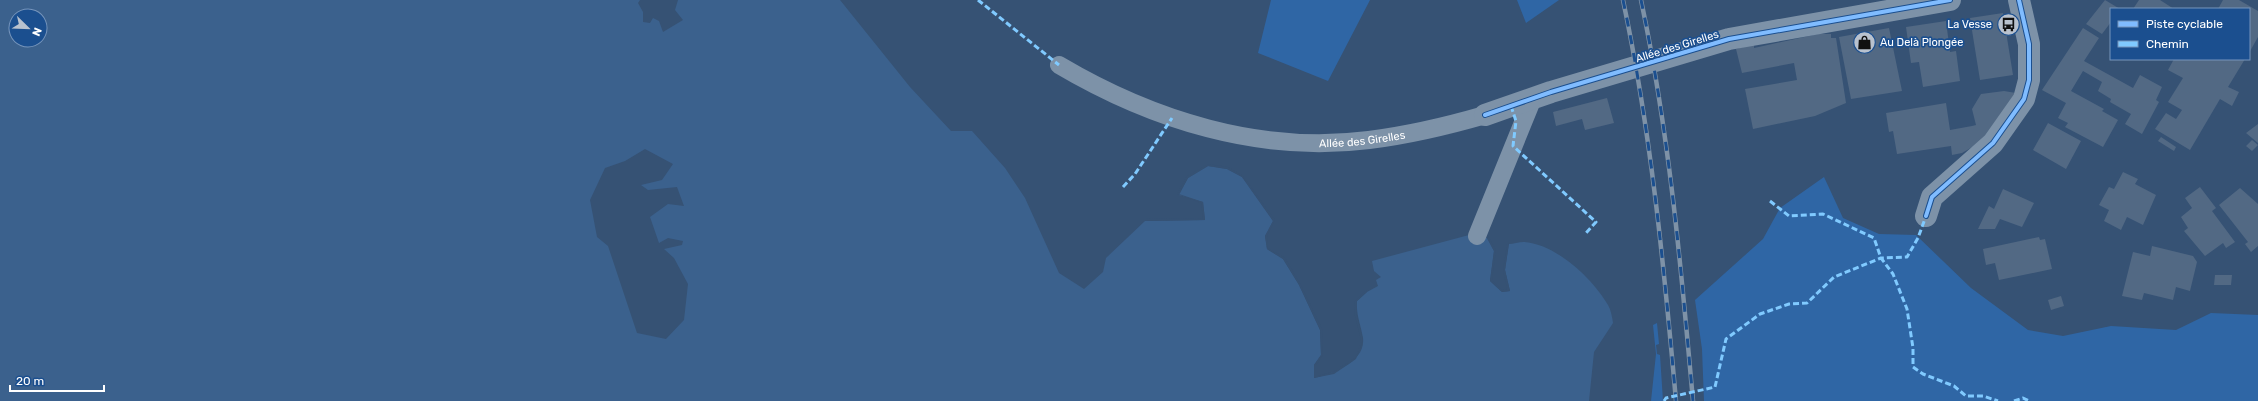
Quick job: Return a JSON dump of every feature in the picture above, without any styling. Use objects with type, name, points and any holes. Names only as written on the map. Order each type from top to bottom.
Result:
[{"type":"street","name":"Allée des Girelles","points":[[1485,115],[1533,98],[1729,39],[1950,0]]},
{"type":"street","points":[[1926,216],[1932,197],[1993,143],[2024,99],[2029,80],[2029,44],[2019,0]]},
{"type":"lane","name":"Allée des Girelles","points":[[1059,65],[1117,97],[1141,107],[1220,132],[1273,140],[1306,143],[1369,140],[1440,127],[1485,115]]},
{"type":"lane","points":[[1477,236],[1533,98]]},
{"type":"shaded area","points":[[0,0],[640,0],[638,3],[643,12],[643,22],[650,23],[653,18],[659,21],[663,32],[683,20],[675,10],[678,0],[840,0],[910,87],[951,131],[972,131],[1005,168],[1025,198],[1059,273],[1084,289],[1103,272],[1106,258],[1145,221],[1205,220],[1203,202],[1179,195],[1188,178],[1208,166],[1227,169],[1242,177],[1273,221],[1265,236],[1267,249],[1283,259],[1299,285],[1320,330],[1321,355],[1314,365],[1314,378],[1346,366],[1359,354],[1363,338],[1358,315],[1357,301],[1367,292],[1378,286],[1376,280],[1381,277],[1374,271],[1372,261],[1469,235],[1487,238],[1494,251],[1490,281],[1502,292],[1510,291],[1505,270],[1509,244],[1524,242],[1536,244],[1561,256],[1583,274],[1601,295],[1611,311],[1613,323],[1594,352],[1589,401],[0,401]],"holes":[[[645,149],[673,164],[662,180],[641,185],[648,190],[677,187],[684,206],[668,204],[650,217],[659,243],[668,238],[683,241],[682,245],[664,249],[674,258],[688,284],[684,320],[666,339],[637,333],[608,246],[597,237],[590,200],[605,168],[625,161]]]},
{"type":"shaded area","points":[[1271,0],[1370,0],[1328,81],[1258,53]]},
{"type":"shaded area","points":[[1517,0],[1559,0],[1526,23]]},
{"type":"shaded area","points":[[1824,177],[1843,218],[1879,234],[1916,235],[1971,288],[2028,330],[2063,336],[2111,326],[2176,330],[2211,313],[2258,315],[2258,401],[1704,401],[1702,349],[1695,300],[1763,239],[1780,208]]},
{"type":"shaded area","points":[[1657,323],[1659,344],[1656,345],[1657,354],[1660,355],[1663,401],[1651,401],[1656,354],[1653,325]]},
{"type":"pier","points":[[1208,164],[1228,167],[1243,176],[1275,220],[1267,236],[1268,248],[1285,258],[1301,285],[1322,329],[1323,355],[1316,365],[1316,376],[1333,372],[1355,358],[1361,340],[1354,312],[1355,301],[1366,290],[1367,292],[1357,301],[1356,312],[1363,340],[1356,359],[1334,374],[1314,378],[1314,365],[1321,355],[1320,330],[1299,285],[1283,259],[1267,249],[1265,236],[1273,221],[1242,177],[1227,169],[1208,166],[1188,178],[1179,194],[1203,202],[1205,220],[1145,221],[1145,219],[1203,218],[1201,203],[1177,194],[1187,176]]},
{"type":"pier","points":[[1488,236],[1496,250],[1492,280],[1502,290],[1507,289],[1503,270],[1507,244],[1509,242],[1505,270],[1510,291],[1502,292],[1490,281],[1494,251],[1487,238]]},
{"type":"building","points":[[2105,0],[2118,8],[2110,8],[2110,23],[2102,34],[2086,24]]},
{"type":"building","points":[[2139,0],[2160,0],[2172,8],[2134,8]]},
{"type":"building","points":[[2223,0],[2239,0],[2258,11],[2258,37],[2250,51],[2250,8],[2219,8]]},
{"type":"building","points":[[2003,13],[2013,75],[1980,80],[1970,18]]},
{"type":"building","points":[[1946,21],[1950,52],[1956,51],[1960,81],[1923,87],[1919,62],[1911,63],[1906,27]]},
{"type":"building","points":[[1889,28],[1902,91],[1851,99],[1839,37]]},
{"type":"building","points":[[2083,28],[2099,38],[2084,61],[2133,88],[2140,75],[2162,87],[2156,100],[2159,102],[2142,134],[2125,124],[2131,114],[2110,102],[2111,99],[2098,91],[2102,82],[2083,71],[2071,91],[2104,109],[2102,111],[2118,120],[2103,147],[2065,127],[2068,123],[2058,118],[2066,103],[2042,90]]},
{"type":"building","points":[[1818,34],[1831,34],[1831,38],[1836,38],[1846,103],[1815,116],[1753,129],[1745,89],[1797,80],[1794,63],[1742,73],[1736,49],[1754,44],[1754,48]]},
{"type":"building","points":[[2173,60],[2244,60],[2228,87],[2239,92],[2232,106],[2220,99],[2190,150],[2155,129],[2166,113],[2176,119],[2182,110],[2168,102],[2183,78],[2168,70]]},
{"type":"building","points":[[2004,91],[2016,93],[1988,138],[1962,153],[1952,155],[1951,146],[1897,154],[1893,131],[1889,132],[1886,113],[1946,103],[1950,130],[1972,126],[1976,125],[1972,109],[1981,94]]},
{"type":"building","points":[[1607,98],[1614,123],[1585,130],[1582,119],[1556,126],[1553,112]]},
{"type":"building","points":[[2048,123],[2081,141],[2066,169],[2033,150]]},
{"type":"building","points":[[2258,124],[2258,143],[2246,133]]},
{"type":"building","points":[[2161,137],[2176,147],[2174,151],[2158,141]]},
{"type":"building","points":[[2252,140],[2258,145],[2252,151],[2246,146]]},
{"type":"building","points":[[2123,172],[2138,179],[2135,184],[2156,195],[2143,225],[2127,217],[2121,230],[2104,221],[2109,210],[2099,205],[2109,187],[2114,189]]},
{"type":"building","points":[[2200,187],[2216,208],[2212,211],[2235,242],[2226,248],[2223,243],[2205,256],[2184,231],[2188,228],[2181,217],[2192,208],[2185,198]]},
{"type":"building","points":[[2240,188],[2258,204],[2258,246],[2251,252],[2245,244],[2248,242],[2219,205]]},
{"type":"building","points":[[2003,189],[2034,203],[2022,227],[2000,219],[1995,229],[1978,229],[1989,206],[1994,209]]},
{"type":"building","points":[[2039,237],[2040,240],[2045,239],[2052,269],[1999,280],[1995,263],[1986,265],[1983,249]]},
{"type":"building","points":[[2152,246],[2193,256],[2197,262],[2190,291],[2176,287],[2173,300],[2144,293],[2142,300],[2122,296],[2133,252],[2150,256]]},
{"type":"building","points":[[2215,275],[2232,275],[2231,285],[2214,285]]},
{"type":"building","points":[[2061,296],[2064,306],[2051,310],[2048,300]]},
{"type":"railway","points":[[1623,0],[1633,50],[1656,200],[1676,401]]},
{"type":"railway","points":[[1641,0],[1651,50],[1667,149],[1679,250],[1693,401]]},
{"type":"marked path","points":[[978,0],[1059,65]]},
{"type":"marked path","points":[[1511,106],[1516,121],[1513,146],[1596,222],[1586,233]]},
{"type":"marked path","points":[[1123,187],[1135,174],[1172,118]]},
{"type":"marked path","points":[[1770,201],[1789,216],[1823,214],[1874,238],[1881,258],[1893,274],[1907,309],[1913,348],[1913,367],[1923,374],[1954,386],[1966,396],[1983,396],[1998,401]]},
{"type":"marked path","points":[[1664,401],[1666,398],[1715,387],[1726,339],[1760,314],[1789,304],[1807,303],[1834,277],[1881,258],[1907,257],[1918,238],[1926,216]]},
{"type":"marked path","points":[[2014,401],[2023,398],[2029,401]]},
{"type":"cycle path","points":[[1485,115],[1551,92],[1729,39],[1950,0]]},
{"type":"cycle path","points":[[1926,216],[1932,197],[1993,143],[2024,99],[2029,80],[2029,44],[2019,0]]},
{"type":"place","name":"La Vesse","points":[[2008,24]]},
{"type":"place","name":"Au Delà Plongée","points":[[1865,42]]}]
